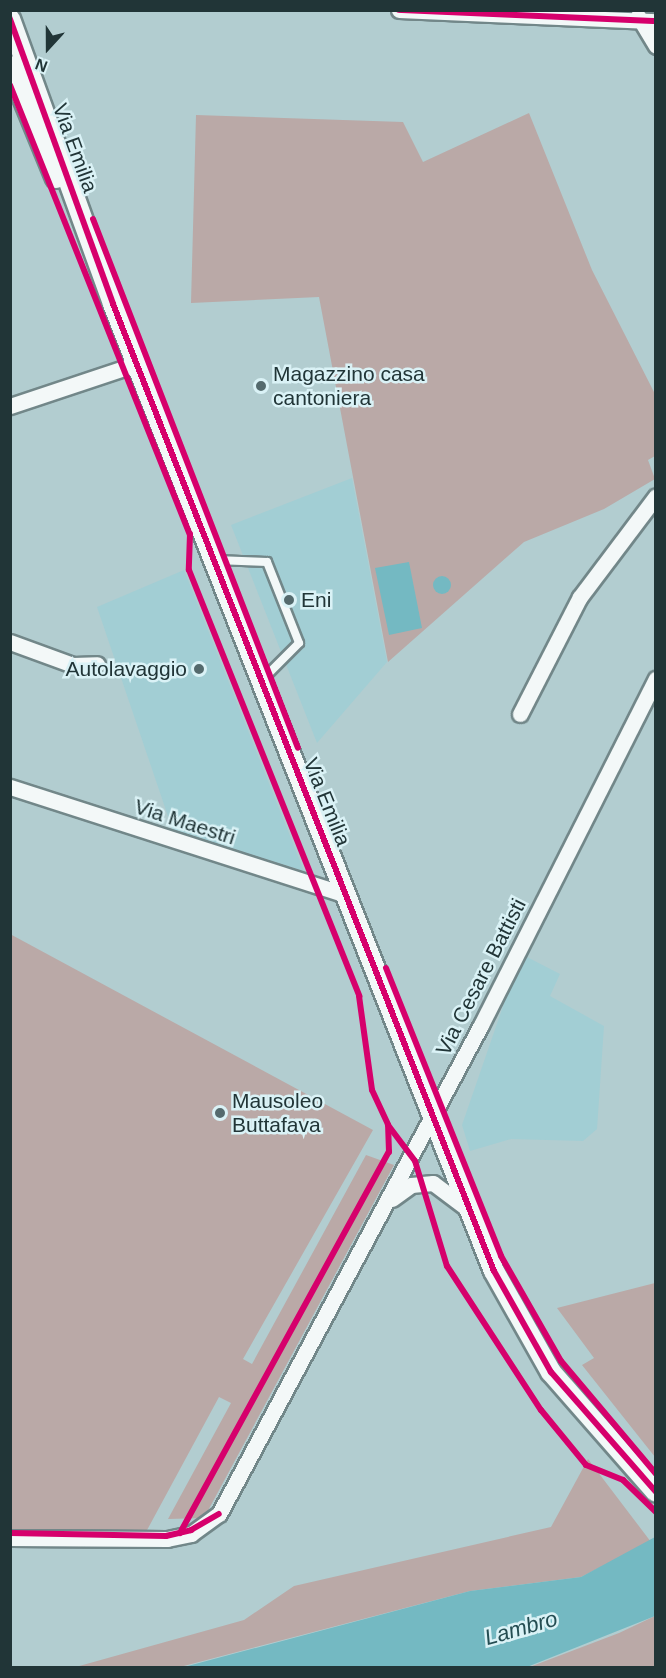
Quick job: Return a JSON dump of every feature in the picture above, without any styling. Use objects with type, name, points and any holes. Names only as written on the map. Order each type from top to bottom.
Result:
[{"type":"street","points":[[399,10],[644,17],[656,46]]},
{"type":"street","name":"Via Emilia","points":[[10,19],[136,364],[260,681],[347,895],[470,1213],[507,1300],[551,1372],[656,1492]]},
{"type":"street","name":"Via Emilia","points":[[10,66],[113,304]]},
{"type":"street","points":[[10,406],[136,364]]},
{"type":"street","points":[[520,714],[580,597],[656,496]]},
{"type":"street","points":[[10,642],[73,665],[97,664]]},
{"type":"street","name":"Via Cesare Battisti","points":[[10,1538],[167,1539],[191,1534],[219,1514],[433,1116],[656,679]]},
{"type":"street","name":"Via Maestri","points":[[10,787],[347,895]]},
{"type":"street","points":[[385,1205],[404,1188],[434,1184],[455,1195],[470,1213]]},
{"type":"lane","points":[[212,559],[267,562],[299,643],[260,681]]},
{"type":"shaded area","points":[[529,113],[592,270],[655,394],[655,456],[648,460],[655,479],[604,509],[524,542],[388,662],[319,297],[191,303],[196,115],[403,122],[423,162]]},
{"type":"shaded area","points":[[352,478],[387,662],[317,743],[231,525]]},
{"type":"shaded area","points":[[184,570],[304,871],[173,831],[97,607]]},
{"type":"shaded area","points":[[10,934],[373,1130],[243,1359],[252,1364],[366,1155],[394,1165],[204,1518],[168,1519],[231,1403],[219,1397],[146,1532],[11,1530]]},
{"type":"shaded area","points":[[521,954],[560,974],[550,996],[604,1026],[597,1129],[583,1141],[511,1139],[470,1151],[462,1125]]},
{"type":"shaded area","points":[[656,1283],[655,1457],[582,1365],[594,1358],[557,1308]]},
{"type":"shaded area","points":[[588,1459],[651,1542],[581,1577],[470,1591],[180,1667],[72,1668],[244,1620],[294,1586],[551,1527]]},
{"type":"shaded area","points":[[655,1616],[655,1667],[527,1668],[619,1633]]},
{"type":"water","points":[[409,562],[422,628],[389,635],[375,568]]},
{"type":"water","points":[[442,576],[448,579],[451,585],[448,591],[442,594],[436,591],[433,585],[436,579]]},
{"type":"water","name":"Lambro","points":[[655,1537],[655,1616],[527,1667],[184,1667],[470,1591],[581,1577]]},
{"type":"cycle path","points":[[399,10],[656,21]]},
{"type":"cycle path","points":[[10,19],[113,304],[494,1271],[551,1372],[656,1492]]},
{"type":"cycle path","points":[[10,85],[190,534],[189,570],[359,996],[372,1090],[388,1125],[415,1161],[447,1266],[541,1410],[586,1465],[623,1480],[656,1512]]},
{"type":"cycle path","points":[[93,219],[298,748]]},
{"type":"cycle path","points":[[386,968],[501,1256],[561,1361],[656,1474]]},
{"type":"cycle path","points":[[180,1533],[389,1152],[388,1125]]},
{"type":"cycle path","points":[[10,1533],[166,1536],[191,1530],[219,1514]]},
{"type":"place","name":"Magazzino casa cantoniera","points":[[261,386]]},
{"type":"place","name":"Eni","points":[[289,600]]},
{"type":"place","name":"Autolavaggio","points":[[199,669]]},
{"type":"place","name":"Mausoleo Buttafava","points":[[220,1113]]}]
